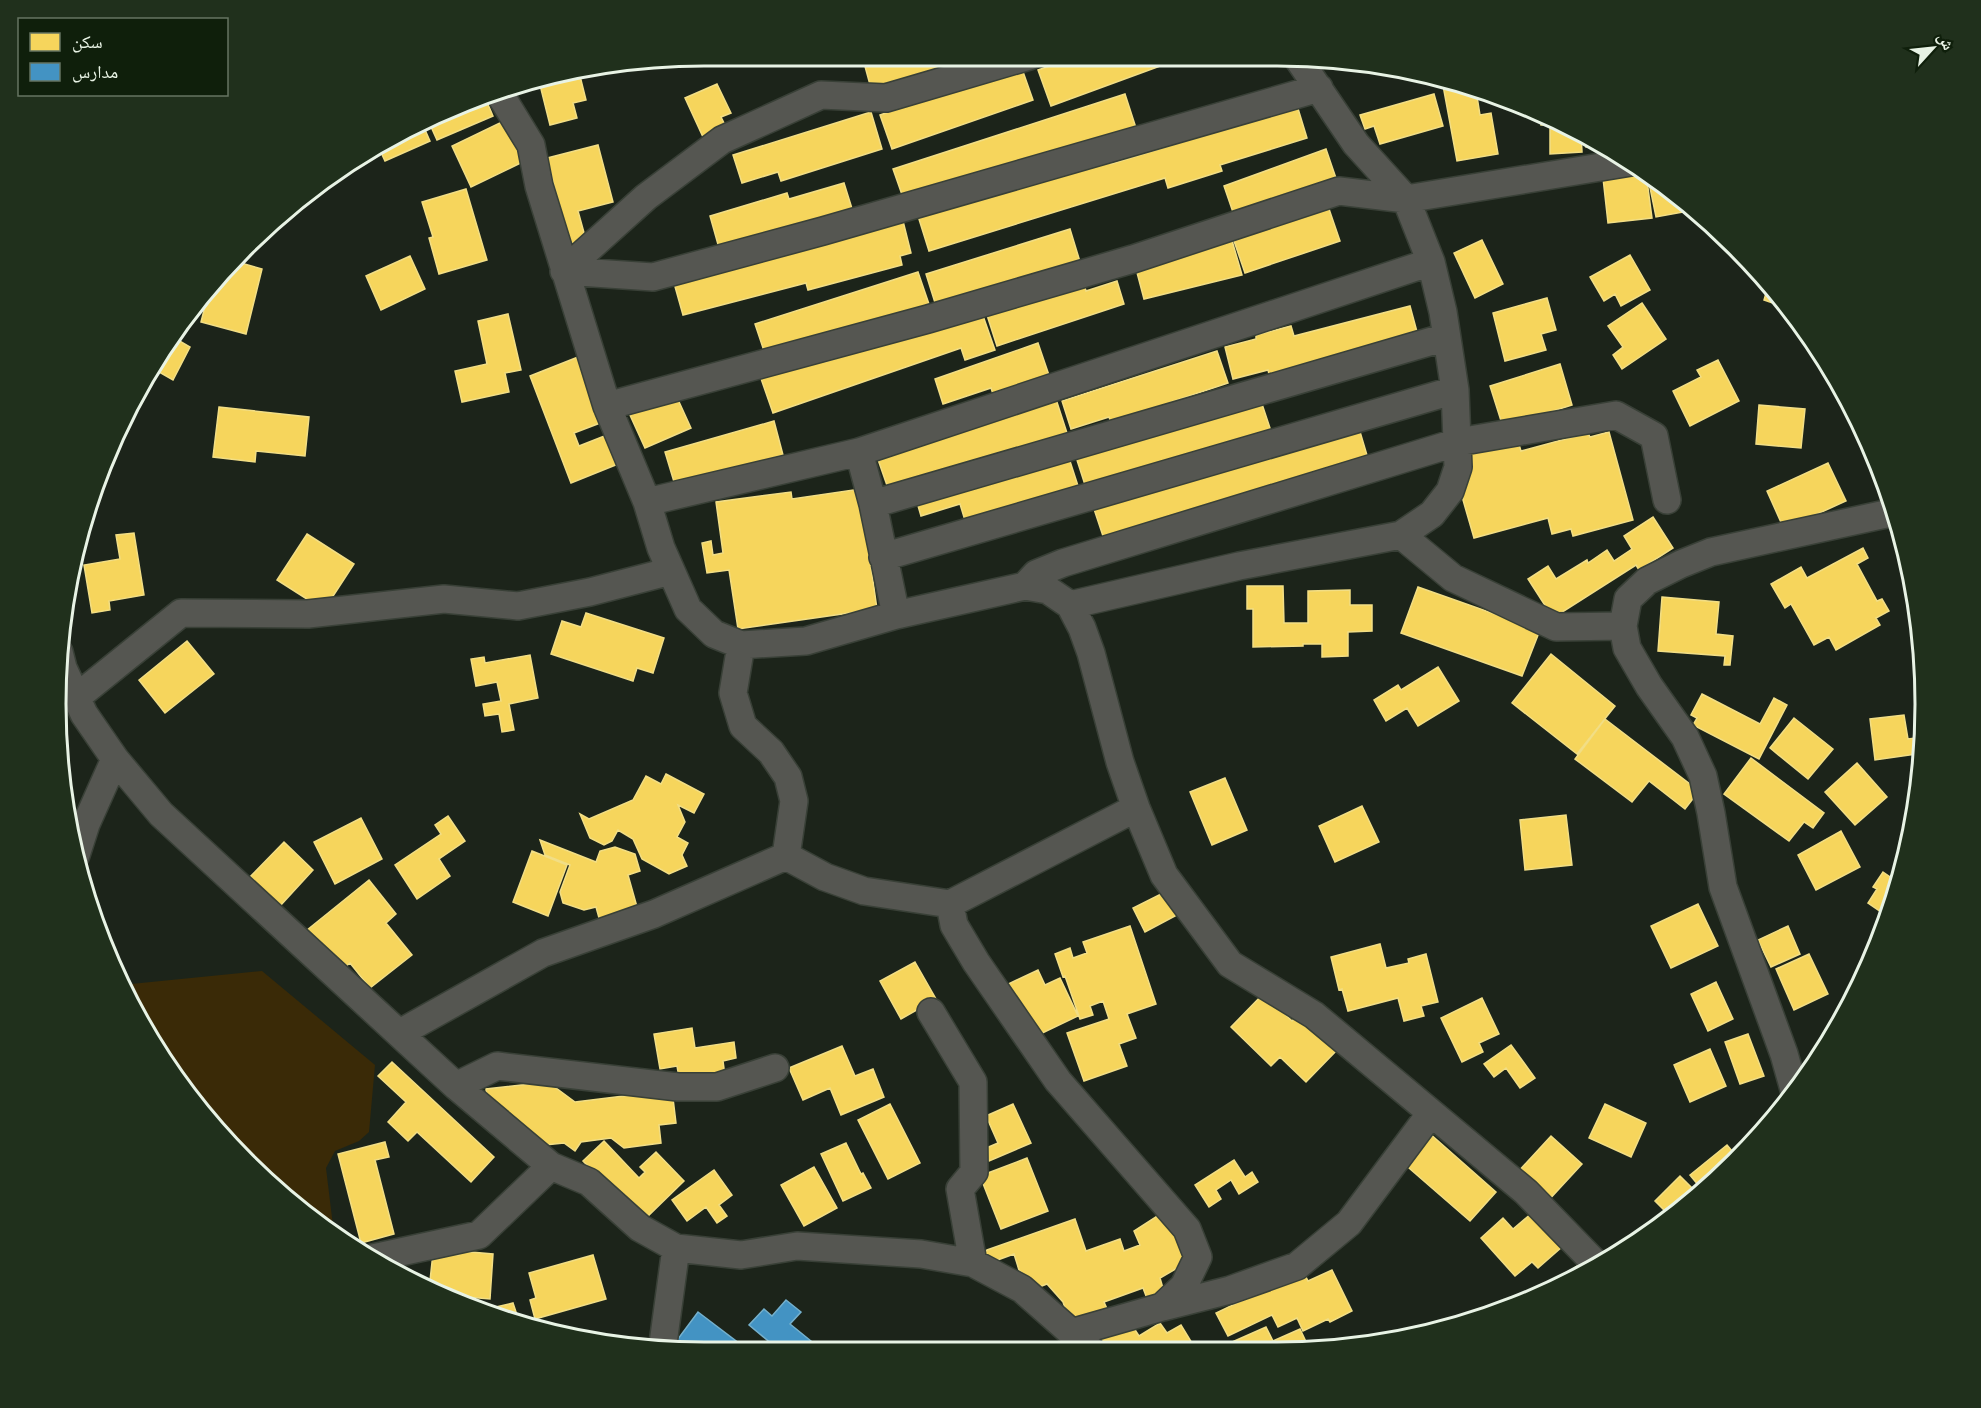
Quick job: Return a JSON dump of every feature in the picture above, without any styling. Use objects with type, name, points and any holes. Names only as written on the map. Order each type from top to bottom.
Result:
[{"type":"street","points":[[564,271],[646,197],[732,136],[821,95],[886,98],[995,66]]},
{"type":"street","points":[[1070,605],[1239,567],[1401,535],[1432,514],[1450,491],[1458,467],[1455,390],[1443,312],[1431,262],[1406,199],[1356,144],[1304,67]]},
{"type":"street","points":[[564,271],[653,277],[823,231],[1319,88]]},
{"type":"street","points":[[503,99],[531,145],[539,186],[607,406],[647,502],[661,548],[688,609],[714,634],[741,645],[807,641],[896,615],[1025,586],[1048,590],[1070,605],[1092,653],[1120,762],[1164,875],[1230,964],[1314,1015],[1526,1192],[1591,1259]]},
{"type":"street","points":[[607,406],[928,319],[1132,259],[1339,191],[1406,199],[1616,164]]},
{"type":"street","points":[[647,502],[859,452],[1431,262]]},
{"type":"street","points":[[873,504],[1446,337]]},
{"type":"street","points":[[883,557],[1455,390]]},
{"type":"street","points":[[1025,586],[1036,574],[1062,563],[1458,442],[1616,415],[1654,436],[1667,500]]},
{"type":"street","points":[[859,452],[873,504],[896,615]]},
{"type":"street","points":[[1791,1080],[1784,1054],[1723,888],[1712,813],[1703,776],[1685,737],[1649,686],[1627,648],[1623,626],[1628,599],[1647,581],[1701,556],[1886,514]]},
{"type":"street","points":[[1401,535],[1453,578],[1556,627],[1623,626]]},
{"type":"street","points":[[77,697],[182,613],[308,614],[444,599],[518,606],[590,592],[671,571]]},
{"type":"street","points":[[741,645],[733,693],[743,726],[771,752],[788,777],[794,801],[786,856]]},
{"type":"street","points":[[67,676],[84,714],[115,759],[161,814],[456,1086],[551,1166],[589,1182],[640,1228],[676,1248],[741,1255],[797,1246],[921,1254],[973,1263],[1022,1289],[1081,1341],[1162,1307],[1230,1290],[1297,1266],[1348,1223],[1431,1113]]},
{"type":"street","points":[[81,840],[115,759]]},
{"type":"street","points":[[786,856],[825,877],[864,891],[950,904],[1095,827],[1136,808]]},
{"type":"street","points":[[400,1033],[543,953],[654,914],[786,856]]},
{"type":"street","points":[[950,904],[954,925],[976,962],[1058,1081],[1187,1229],[1198,1257],[1184,1286],[1162,1307]]},
{"type":"street","points":[[931,1012],[973,1082],[974,1172],[960,1189],[973,1263]]},
{"type":"street","points":[[456,1086],[497,1066],[678,1087],[717,1087],[775,1068]]},
{"type":"street","points":[[383,1256],[479,1235],[551,1166]]},
{"type":"street","points":[[663,1341],[676,1248]]},
{"type":"shaded area","points":[[262,971],[375,1065],[369,1132],[359,1141],[335,1151],[326,1168],[333,1222],[283,1184],[224,1125],[174,1058],[151,1023],[131,984]]},
{"type":"building: سكن","points":[[865,66],[984,66],[872,92]]},
{"type":"building: سكن","points":[[1021,66],[1033,100],[892,149],[880,115]]},
{"type":"building: سكن","points":[[1049,66],[1160,66],[1051,106],[1038,70]]},
{"type":"building: سكن","points":[[580,78],[586,100],[573,103],[577,118],[550,125],[541,88]]},
{"type":"building: سكن","points":[[717,84],[731,113],[721,117],[726,127],[703,137],[685,98]]},
{"type":"building: سكن","points":[[1444,88],[1477,99],[1480,115],[1491,113],[1498,154],[1457,161]]},
{"type":"building: سكن","points":[[1125,94],[1137,131],[906,206],[893,169]]},
{"type":"building: سكن","points":[[1434,94],[1443,126],[1380,144],[1374,126],[1365,129],[1360,115]]},
{"type":"building: سكن","points":[[1296,102],[1307,138],[1220,165],[1222,171],[1168,188],[1165,178],[929,251],[918,216],[1108,157],[1111,164],[1214,132]]},
{"type":"building: سكن","points":[[488,104],[493,116],[437,140],[431,128]]},
{"type":"building: سكن","points":[[871,112],[882,149],[781,181],[778,172],[742,183],[733,155]]},
{"type":"building: سكن","points":[[506,120],[525,161],[471,187],[452,146]]},
{"type":"building: سكن","points":[[1550,128],[1582,144],[1582,152],[1550,154]]},
{"type":"building: سكن","points":[[425,131],[430,141],[385,161],[381,153]]},
{"type":"building: سكن","points":[[598,145],[613,202],[578,211],[586,240],[569,244],[547,158]]},
{"type":"building: سكن","points":[[1326,149],[1338,184],[1236,221],[1224,186]]},
{"type":"building: سكن","points":[[1632,175],[1648,186],[1652,218],[1608,223],[1603,178]]},
{"type":"building: سكن","points":[[844,183],[854,215],[721,255],[710,216],[787,193],[789,199]]},
{"type":"building: سكن","points":[[1650,187],[1683,212],[1656,217]]},
{"type":"building: سكن","points":[[466,189],[487,260],[439,274],[429,238],[433,237],[422,202]]},
{"type":"building: سكن","points":[[1328,206],[1340,241],[1245,273],[1233,238]]},
{"type":"building: سكن","points":[[903,221],[911,253],[900,256],[902,265],[808,290],[806,283],[683,315],[674,283]]},
{"type":"building: سكن","points":[[1070,229],[1081,265],[937,309],[926,274]]},
{"type":"building: سكن","points":[[1231,237],[1242,275],[1144,299],[1135,265]]},
{"type":"building: سكن","points":[[1482,240],[1503,284],[1475,298],[1454,253]]},
{"type":"building: سكن","points":[[1630,255],[1650,290],[1621,306],[1615,294],[1604,301],[1590,277]]},
{"type":"building: سكن","points":[[410,256],[425,289],[381,310],[366,276]]},
{"type":"building: سكن","points":[[243,264],[262,269],[246,334],[201,322],[205,307]]},
{"type":"building: سكن","points":[[918,272],[930,307],[767,360],[755,324]]},
{"type":"building: سكن","points":[[1082,277],[1086,291],[1117,281],[1124,304],[997,346],[985,309]]},
{"type":"building: سكن","points":[[1766,294],[1773,303],[1764,300]]},
{"type":"building: سكن","points":[[1547,298],[1556,330],[1541,334],[1546,350],[1505,361],[1493,313]]},
{"type":"building: سكن","points":[[1642,303],[1666,339],[1622,369],[1613,355],[1623,347],[1608,326]]},
{"type":"building: سكن","points":[[1410,306],[1420,343],[1271,382],[1268,370],[1233,379],[1225,347],[1256,339],[1256,335],[1291,326],[1294,336]]},
{"type":"building: سكن","points":[[981,310],[995,350],[965,360],[961,348],[773,413],[758,370],[820,348],[825,362]]},
{"type":"building: سكن","points":[[508,314],[521,370],[505,373],[509,392],[462,402],[455,371],[487,364],[478,321]]},
{"type":"building: سكن","points":[[180,341],[190,347],[173,380],[159,372]]},
{"type":"building: سكن","points":[[1038,343],[1052,384],[996,403],[991,388],[943,404],[935,379]]},
{"type":"building: سكن","points":[[1217,351],[1228,383],[1171,402],[1173,409],[1113,429],[1109,417],[1071,429],[1062,401]]},
{"type":"building: سكن","points":[[578,357],[608,420],[574,433],[579,446],[612,433],[623,462],[571,483],[530,376]]},
{"type":"building: سكن","points":[[1718,360],[1739,401],[1690,426],[1673,391],[1701,377],[1697,370]]},
{"type":"building: سكن","points":[[1560,364],[1572,405],[1503,427],[1490,386]]},
{"type":"building: سكن","points":[[675,393],[691,428],[645,448],[629,413]]},
{"type":"building: سكن","points":[[1054,393],[1067,433],[889,491],[875,451]]},
{"type":"building: سكن","points":[[1260,398],[1272,434],[1088,494],[1076,457]]},
{"type":"building: سكن","points":[[1759,405],[1805,409],[1801,448],[1756,444]]},
{"type":"building: سكن","points":[[219,407],[309,417],[305,456],[256,451],[255,462],[213,457]]},
{"type":"building: سكن","points":[[774,421],[783,455],[675,485],[665,452]]},
{"type":"building: سكن","points":[[1358,425],[1369,462],[1105,542],[1094,509]]},
{"type":"building: سكن","points":[[1609,432],[1633,520],[1573,536],[1571,529],[1552,534],[1548,518],[1474,538],[1463,500],[1463,454],[1517,438],[1521,451],[1588,433],[1590,437]]},
{"type":"building: سكن","points":[[1067,452],[1080,492],[967,527],[960,504],[921,516],[916,499]]},
{"type":"building: سكن","points":[[1828,463],[1846,501],[1784,529],[1767,491]]},
{"type":"building: سكن","points":[[860,489],[877,609],[738,629],[729,570],[707,573],[702,543],[711,541],[713,555],[723,553],[716,502],[791,492],[792,499]]},
{"type":"building: سكن","points":[[1653,517],[1673,548],[1639,570],[1636,565],[1553,618],[1528,579],[1548,566],[1556,579],[1587,560],[1588,563],[1607,550],[1614,561],[1632,549],[1624,536]]},
{"type":"building: سكن","points":[[134,533],[144,595],[109,601],[110,610],[92,613],[84,565],[120,559],[116,535]]},
{"type":"building: سكن","points":[[307,534],[354,564],[324,610],[277,580]]},
{"type":"building: سكن","points":[[1863,548],[1868,558],[1857,564],[1877,601],[1882,599],[1889,611],[1876,618],[1880,625],[1836,650],[1829,637],[1814,645],[1791,604],[1785,608],[1771,584],[1801,567],[1807,578]]},
{"type":"building: سكن","points":[[1247,586],[1283,586],[1284,623],[1308,623],[1308,591],[1350,590],[1350,605],[1372,605],[1372,631],[1348,632],[1348,656],[1322,657],[1322,644],[1253,647],[1253,609],[1247,609]]},
{"type":"building: سكن","points":[[1418,587],[1540,630],[1522,676],[1401,633]]},
{"type":"building: سكن","points":[[1662,597],[1719,602],[1716,634],[1733,636],[1730,665],[1724,665],[1725,656],[1658,651]]},
{"type":"building: سكن","points":[[586,613],[664,638],[653,673],[637,668],[633,681],[551,654],[562,621],[581,627]]},
{"type":"building: سكن","points":[[187,641],[214,674],[165,713],[139,680]]},
{"type":"building: سكن","points":[[1551,654],[1615,706],[1577,754],[1512,703]]},
{"type":"building: سكن","points":[[530,655],[538,698],[509,704],[514,730],[502,732],[499,714],[485,716],[483,704],[501,701],[497,682],[476,686],[471,659],[484,657],[485,663]]},
{"type":"building: سكن","points":[[1438,667],[1459,701],[1418,726],[1407,708],[1386,721],[1374,700],[1398,685],[1401,690]]},
{"type":"building: سكن","points":[[1702,694],[1760,724],[1774,698],[1787,705],[1759,759],[1693,725],[1697,718],[1691,715]]},
{"type":"building: سكن","points":[[1904,715],[1908,739],[1914,738],[1913,754],[1875,760],[1870,719]]},
{"type":"building: سكن","points":[[1794,718],[1833,749],[1808,779],[1770,748]]},
{"type":"building: سكن","points":[[1605,719],[1699,791],[1685,809],[1649,781],[1632,802],[1575,759]]},
{"type":"building: سكن","points":[[1751,758],[1824,813],[1813,828],[1804,822],[1789,841],[1724,794]]},
{"type":"building: سكن","points":[[1857,763],[1887,797],[1855,825],[1825,792]]},
{"type":"building: سكن","points":[[666,774],[704,794],[694,813],[678,805],[685,822],[677,837],[688,843],[682,855],[687,866],[669,874],[642,859],[633,839],[618,830],[612,841],[604,845],[590,838],[580,814],[589,819],[633,800],[646,776],[661,784]]},
{"type":"building: سكن","points":[[1225,778],[1247,830],[1212,845],[1190,792]]},
{"type":"building: سكن","points":[[1362,806],[1379,842],[1335,862],[1319,826]]},
{"type":"building: سكن","points":[[1566,815],[1572,865],[1525,870],[1520,820]]},
{"type":"building: سكن","points":[[448,816],[465,841],[439,859],[450,876],[417,899],[395,865],[441,834],[435,825]]},
{"type":"building: سكن","points":[[361,818],[382,859],[335,884],[314,842]]},
{"type":"building: سكن","points":[[1841,831],[1860,867],[1816,890],[1798,855]]},
{"type":"building: سكن","points":[[540,840],[596,862],[600,851],[615,847],[635,854],[640,871],[628,875],[639,914],[601,925],[596,907],[584,910],[563,903],[560,892],[570,865],[545,855]]},
{"type":"building: سكن","points":[[284,842],[313,870],[280,906],[245,882]]},
{"type":"building: سكن","points":[[532,851],[567,865],[548,916],[513,902]]},
{"type":"building: سكن","points":[[1883,872],[1891,877],[1880,911],[1868,903],[1877,889],[1873,887]]},
{"type":"building: سكن","points":[[369,880],[396,914],[386,923],[412,955],[370,988],[350,963],[340,971],[307,930]]},
{"type":"building: سكن","points":[[1165,892],[1177,915],[1145,932],[1133,908]]},
{"type":"building: سكن","points":[[1698,904],[1718,946],[1671,968],[1651,926]]},
{"type":"building: سكن","points":[[1130,926],[1156,1004],[1127,1014],[1136,1038],[1119,1044],[1127,1066],[1084,1081],[1067,1033],[1109,1019],[1103,1001],[1090,1006],[1093,1015],[1080,1019],[1055,954],[1070,948],[1073,958],[1087,953],[1083,942]]},
{"type":"building: سكن","points":[[1788,926],[1800,954],[1771,967],[1758,940]]},
{"type":"building: سكن","points":[[1380,944],[1386,968],[1409,963],[1408,959],[1426,954],[1438,1002],[1421,1006],[1424,1016],[1404,1021],[1398,998],[1348,1011],[1342,989],[1339,990],[1331,957]]},
{"type":"building: سكن","points":[[1809,954],[1828,994],[1794,1010],[1776,969]]},
{"type":"building: سكن","points":[[915,962],[936,999],[901,1019],[880,981]]},
{"type":"building: سكن","points":[[1038,970],[1045,985],[1060,978],[1078,1016],[1036,1036],[1002,987]]},
{"type":"building: سكن","points":[[1716,982],[1733,1019],[1708,1031],[1691,994]]},
{"type":"building: سكن","points":[[1264,993],[1292,1021],[1300,1012],[1338,1049],[1306,1082],[1280,1057],[1271,1066],[1231,1027]]},
{"type":"building: سكن","points":[[1482,998],[1499,1034],[1479,1043],[1483,1052],[1462,1062],[1441,1018]]},
{"type":"building: سكن","points":[[692,1028],[695,1048],[734,1042],[736,1058],[723,1061],[725,1076],[680,1084],[677,1066],[660,1069],[654,1034]]},
{"type":"building: سكن","points":[[1748,1034],[1764,1076],[1740,1084],[1725,1042]]},
{"type":"building: سكن","points":[[1511,1045],[1535,1078],[1520,1088],[1506,1068],[1494,1077],[1484,1064]]},
{"type":"building: سكن","points":[[842,1046],[855,1076],[873,1069],[884,1097],[841,1115],[830,1088],[803,1100],[789,1068]]},
{"type":"building: سكن","points":[[1710,1049],[1726,1086],[1690,1102],[1674,1065]]},
{"type":"building: سكن","points":[[392,1062],[494,1157],[471,1182],[417,1132],[408,1141],[388,1122],[406,1102],[378,1076]]},
{"type":"building: سكن","points":[[548,1082],[575,1102],[672,1090],[676,1123],[659,1125],[661,1143],[624,1148],[611,1138],[581,1142],[575,1151],[564,1143],[545,1145],[487,1103],[486,1089]]},
{"type":"building: سكن","points":[[890,1104],[920,1163],[888,1179],[858,1120]]},
{"type":"building: سكن","points":[[1013,1104],[1031,1143],[989,1161],[984,1149],[998,1143],[986,1116]]},
{"type":"building: سكن","points":[[1605,1104],[1646,1123],[1631,1157],[1589,1138]]},
{"type":"building: سكن","points":[[1428,1132],[1496,1192],[1470,1221],[1402,1162]]},
{"type":"building: سكن","points":[[1551,1136],[1582,1164],[1547,1202],[1516,1174]]},
{"type":"building: سكن","points":[[604,1141],[639,1178],[645,1172],[640,1167],[656,1152],[684,1181],[642,1222],[583,1161]]},
{"type":"building: سكن","points":[[385,1142],[389,1157],[375,1160],[394,1234],[363,1242],[360,1241],[338,1154]]},
{"type":"building: سكن","points":[[846,1143],[861,1174],[863,1173],[871,1188],[843,1201],[821,1154]]},
{"type":"building: سكن","points":[[1727,1145],[1732,1151],[1698,1184],[1690,1175]]},
{"type":"building: سكن","points":[[1027,1158],[1048,1211],[1001,1229],[980,1176]]},
{"type":"building: سكن","points":[[1234,1160],[1245,1177],[1252,1172],[1258,1182],[1239,1194],[1231,1180],[1216,1190],[1221,1199],[1209,1207],[1195,1185]]},
{"type":"building: سكن","points":[[814,1167],[837,1208],[804,1226],[781,1185]]},
{"type":"building: سكن","points":[[714,1170],[732,1195],[719,1205],[727,1216],[717,1223],[706,1207],[687,1221],[672,1200]]},
{"type":"building: سكن","points":[[1680,1176],[1692,1188],[1664,1210],[1655,1201]]},
{"type":"building: سكن","points":[[1165,1211],[1193,1259],[1160,1278],[1165,1295],[1148,1301],[1143,1288],[1104,1302],[1108,1311],[1073,1323],[1068,1317],[1063,1302],[1047,1284],[1034,1289],[1019,1270],[1014,1254],[992,1262],[984,1253],[1075,1219],[1086,1251],[1120,1239],[1124,1251],[1140,1245],[1134,1231]]},
{"type":"building: سكن","points":[[1532,1213],[1562,1247],[1538,1268],[1532,1262],[1515,1276],[1481,1238],[1503,1218],[1513,1229]]},
{"type":"building: سكن","points":[[459,1251],[493,1254],[490,1299],[472,1297],[430,1280],[433,1253],[459,1255]]},
{"type":"building: سكن","points":[[593,1255],[606,1299],[535,1319],[530,1300],[536,1298],[529,1273]]},
{"type":"building: سكن","points":[[1332,1270],[1352,1311],[1330,1322],[1328,1319],[1303,1331],[1297,1318],[1278,1327],[1272,1315],[1228,1336],[1216,1313],[1303,1271],[1308,1281]]},
{"type":"building: سكن","points":[[513,1303],[516,1313],[499,1308],[496,1307]]},
{"type":"building: سكن","points":[[1128,1319],[1139,1336],[1160,1323],[1167,1333],[1181,1325],[1191,1342],[1094,1342],[1093,1340]]},
{"type":"building: سكن","points":[[1266,1327],[1273,1341],[1300,1329],[1306,1341],[1277,1342],[1232,1342]]},
{"type":"building: مدارس","points":[[786,1300],[801,1312],[790,1324],[812,1342],[769,1342],[749,1325],[764,1309],[772,1316]]},
{"type":"building: مدارس","points":[[698,1312],[737,1342],[704,1342],[676,1341]]}]
